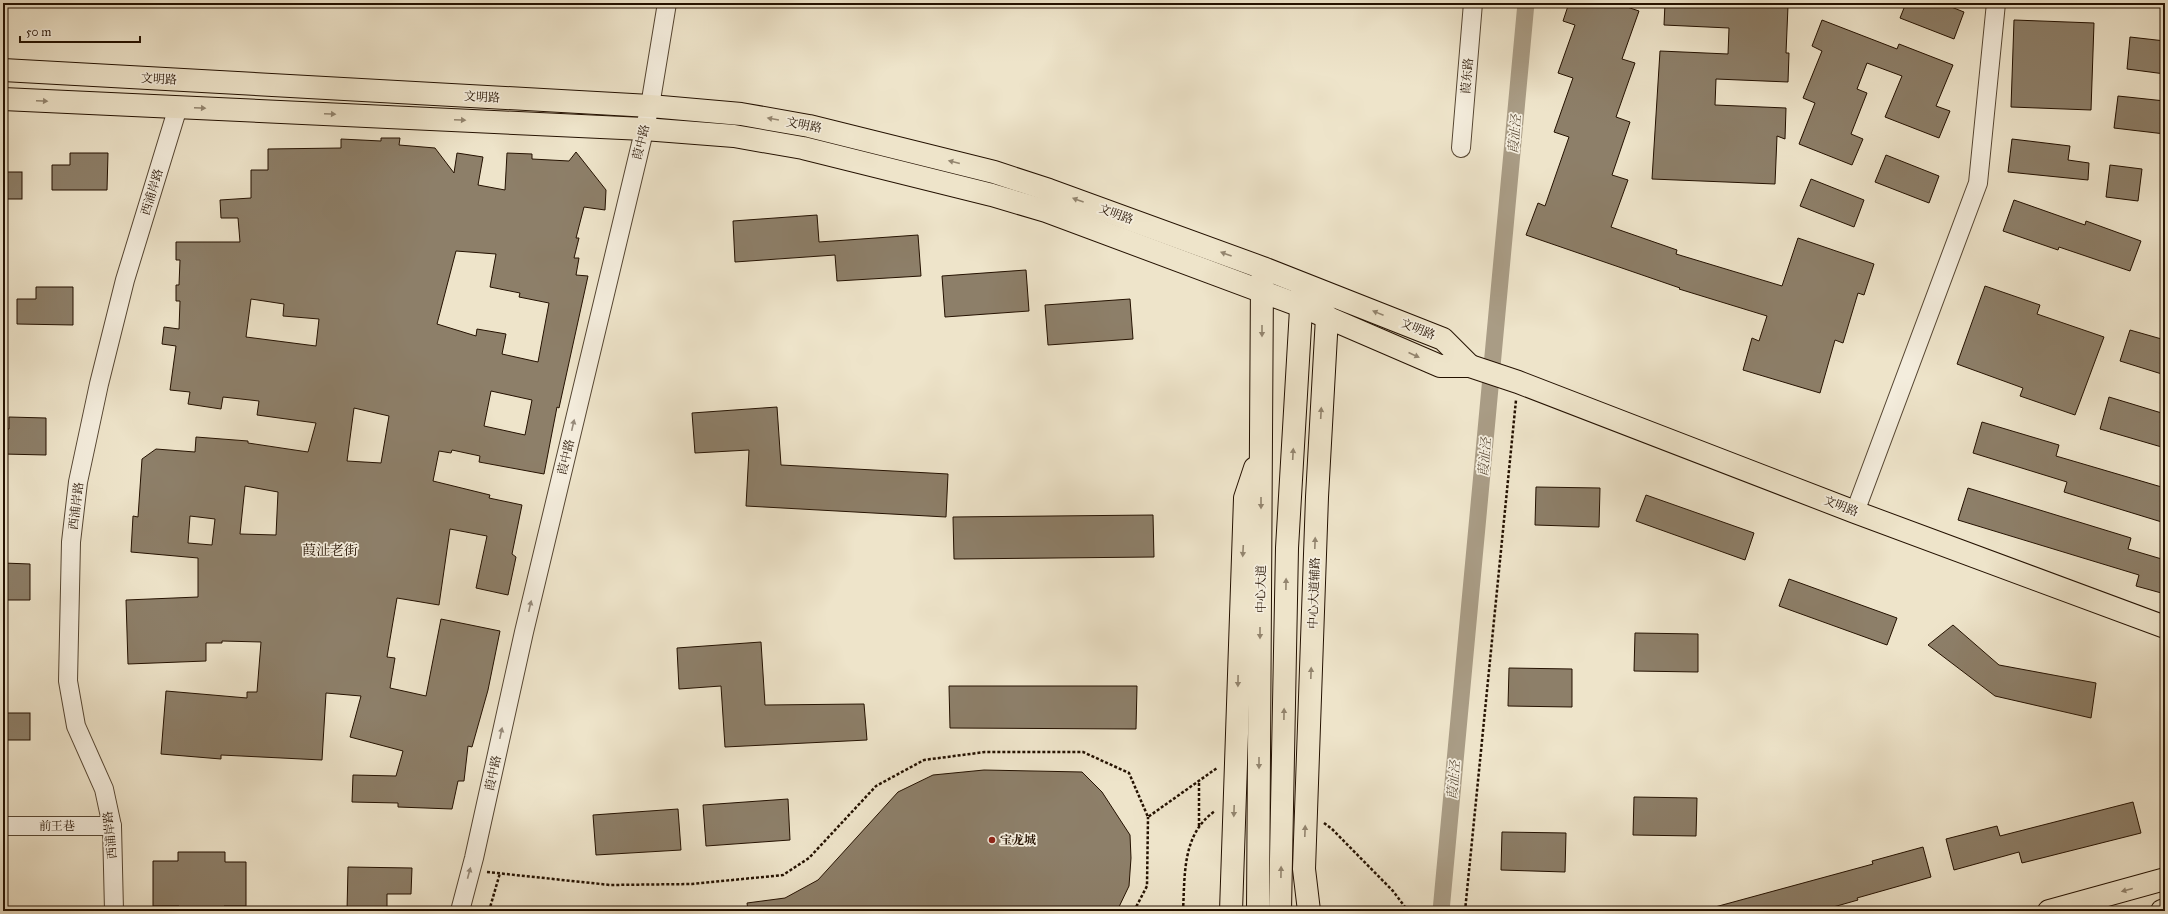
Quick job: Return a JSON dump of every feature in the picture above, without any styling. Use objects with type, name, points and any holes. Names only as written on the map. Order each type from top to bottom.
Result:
[{"type":"main road","name":"文明路","points":[[3,70],[650,106],[741,114],[809,126],[994,172],[1049,190],[1303,283],[1443,339],[1470,366]]},
{"type":"main road","name":"文明路","points":[[3,100],[644,129],[734,136],[802,148],[992,195],[1046,211],[1301,306],[1440,366],[1470,366],[1518,382],[1855,512],[2165,627]]},
{"type":"main road","name":"中心大道","points":[[1258,911],[1263,268]]},
{"type":"main road","name":"中心大道","points":[[1280,911],[1287,548],[1303,283]]},
{"type":"main road","points":[[1303,283],[1327,317]]},
{"type":"main road","name":"中心大道辅路","points":[[1309,911],[1304,869],[1317,497],[1327,317]]},
{"type":"main road","points":[[1231,911],[1245,498],[1262,450]]},
{"type":"main road","points":[[2049,911],[2165,879]]},
{"type":"street","name":"葭中路","points":[[460,911],[526,624],[650,106],[668,3]]},
{"type":"street","name":"葭东路","points":[[1460,148],[1473,3]]},
{"type":"street","points":[[1855,512],[1978,183],[1996,3]]},
{"type":"street","name":"西浦岸路","points":[[114,911],[112,826],[104,789],[76,726],[68,681],[71,542],[78,482],[99,384],[125,280],[178,107]]},
{"type":"street","name":"前王巷","points":[[3,826],[112,826]]},
{"type":"path","points":[[1466,911],[1518,382]]},
{"type":"path","points":[[470,870],[610,885],[692,884],[783,875],[809,858],[876,786],[924,760],[985,752],[1083,752],[1129,773],[1148,817],[1147,886],[1134,911]]},
{"type":"path","points":[[1148,817],[1237,754]]},
{"type":"path","points":[[1199,781],[1199,827]]},
{"type":"path","points":[[1183,911],[1186,860],[1189,845],[1204,818],[1235,796]]},
{"type":"path","points":[[1306,810],[1332,829],[1397,895],[1408,911]]},
{"type":"path","points":[[489,911],[500,873]]},
{"type":"path","points":[[1466,907],[1478,911]]},
{"type":"building","points":[[1569,3],[1615,3],[1639,11],[1622,59],[1635,63],[1616,117],[1630,122],[1612,175],[1628,180],[1611,227],[1677,250],[1676,254],[1782,286],[1798,238],[1874,264],[1864,295],[1858,293],[1843,343],[1835,340],[1820,393],[1743,370],[1752,338],[1759,341],[1767,316],[1679,289],[1680,288],[1526,235],[1538,203],[1545,206],[1569,137],[1554,132],[1573,78],[1558,73],[1575,25],[1563,21]]},
{"type":"building","points":[[1665,3],[1788,6],[1786,53],[1789,53],[1788,82],[1716,79],[1715,105],[1786,108],[1785,139],[1777,136],[1775,184],[1652,179],[1660,51],[1728,54],[1729,28],[1664,25]]},
{"type":"building","points":[[1906,3],[1941,3],[1964,12],[1954,39],[1900,18]]},
{"type":"building","points":[[1822,20],[1897,49],[1899,44],[1953,65],[1936,106],[1950,111],[1939,138],[1885,117],[1902,76],[1867,63],[1857,89],[1867,93],[1851,134],[1863,139],[1852,165],[1799,144],[1815,103],[1803,98],[1822,51],[1812,46]]},
{"type":"building","points":[[2014,20],[2094,23],[2091,110],[2011,107]]},
{"type":"building","points":[[2130,37],[2165,41],[2165,74],[2127,69]]},
{"type":"building","points":[[2118,96],[2165,101],[2165,134],[2114,128]]},
{"type":"building","points":[[381,138],[400,138],[399,145],[435,148],[454,173],[457,153],[483,157],[478,185],[505,190],[507,153],[532,154],[532,159],[569,161],[576,152],[606,190],[605,210],[584,207],[576,238],[579,238],[574,258],[579,258],[576,275],[588,276],[559,408],[557,407],[544,474],[479,462],[480,456],[452,450],[451,453],[439,451],[433,481],[490,495],[489,498],[522,505],[512,554],[516,557],[508,595],[476,588],[487,536],[450,529],[439,605],[397,598],[387,657],[395,658],[390,688],[426,696],[441,619],[500,631],[488,690],[472,747],[468,746],[464,781],[458,781],[452,809],[398,807],[398,803],[352,802],[353,775],[396,776],[403,751],[350,737],[361,696],[326,693],[322,760],[221,755],[221,759],[161,754],[166,691],[247,698],[247,692],[257,692],[261,642],[222,641],[222,643],[206,643],[206,661],[128,664],[126,600],[198,597],[198,558],[131,552],[133,516],[138,517],[142,459],[156,449],[195,452],[196,437],[248,441],[248,443],[308,452],[316,423],[257,415],[259,401],[223,397],[221,409],[188,404],[190,392],[170,390],[176,346],[162,344],[164,327],[179,329],[180,301],[176,301],[176,285],[179,285],[180,260],[176,260],[176,242],[240,242],[238,218],[221,218],[220,200],[251,198],[251,170],[268,170],[268,149],[341,148],[341,139],[381,141]],"holes":[[[456,251],[496,254],[490,287],[520,293],[519,297],[549,303],[538,362],[502,354],[506,334],[477,329],[476,336],[437,324]],[[251,299],[284,304],[283,316],[319,319],[316,346],[246,337]],[[491,391],[532,400],[525,435],[484,426]],[[354,408],[389,416],[381,463],[347,461]],[[245,486],[278,492],[276,535],[240,534]],[[190,516],[215,519],[212,545],[188,543]]]},
{"type":"building","points":[[2012,139],[2070,146],[2068,160],[2089,163],[2088,180],[2008,172]]},
{"type":"building","points":[[70,153],[108,153],[107,190],[52,190],[52,165],[70,165]]},
{"type":"building","points":[[1886,155],[1939,176],[1929,203],[1875,182]]},
{"type":"building","points":[[2110,165],[2142,169],[2138,201],[2106,197]]},
{"type":"building","points":[[3,172],[22,172],[22,199],[3,199]]},
{"type":"building","points":[[1811,179],[1864,200],[1854,227],[1800,206]]},
{"type":"building","points":[[2014,200],[2085,225],[2086,221],[2141,241],[2130,271],[2059,247],[2058,250],[2003,231]]},
{"type":"building","points":[[817,215],[819,242],[918,235],[921,276],[837,281],[835,255],[735,262],[733,221]]},
{"type":"building","points":[[1026,270],[1029,311],[945,317],[942,276]]},
{"type":"building","points":[[1985,286],[2040,305],[2037,314],[2104,337],[2075,415],[2020,396],[2023,388],[1957,364]]},
{"type":"building","points":[[36,287],[73,287],[73,325],[17,324],[17,299],[36,299]]},
{"type":"building","points":[[1130,299],[1133,339],[1048,345],[1045,305]]},
{"type":"building","points":[[2130,330],[2165,340],[2165,375],[2120,361]]},
{"type":"building","points":[[2109,397],[2165,414],[2165,448],[2100,429]]},
{"type":"building","points":[[777,407],[781,465],[948,474],[946,517],[746,506],[749,450],[695,453],[692,413]]},
{"type":"building","points":[[9,417],[46,418],[46,455],[3,454],[3,429],[9,429]]},
{"type":"building","points":[[1982,422],[2059,445],[2056,456],[2165,488],[2165,523],[2064,492],[2067,482],[1973,453]]},
{"type":"building","points":[[1536,487],[1600,488],[1599,527],[1535,525]]},
{"type":"building","points":[[1968,488],[2131,538],[2128,549],[2165,560],[2165,594],[2136,586],[2139,575],[1958,520]]},
{"type":"building","points":[[1646,495],[1754,533],[1745,560],[1636,521]]},
{"type":"building","points":[[1153,515],[1154,557],[954,559],[953,517]]},
{"type":"building","points":[[3,563],[30,564],[30,600],[3,600]]},
{"type":"building","points":[[1789,579],[1897,618],[1887,645],[1779,606]]},
{"type":"building","points":[[1953,625],[1999,665],[2096,683],[2091,718],[1995,696],[1928,645]]},
{"type":"building","points":[[1635,633],[1698,634],[1698,672],[1634,671]]},
{"type":"building","points":[[761,642],[765,705],[864,704],[867,740],[725,747],[721,686],[679,689],[677,648]]},
{"type":"building","points":[[1509,668],[1572,669],[1572,707],[1508,706]]},
{"type":"building","points":[[949,686],[1137,686],[1136,729],[950,728]]},
{"type":"building","points":[[3,713],[30,713],[30,740],[3,740]]},
{"type":"building","name":"宝龙城","points":[[984,770],[1082,772],[1102,792],[1130,835],[1131,858],[1129,886],[1117,911],[748,911],[747,903],[785,898],[818,880],[898,792],[933,775]]},
{"type":"building","points":[[1634,797],[1697,798],[1696,836],[1633,835]]},
{"type":"building","points":[[788,799],[790,840],[706,846],[703,805]]},
{"type":"building","points":[[2133,802],[2141,833],[2022,863],[2019,852],[1954,870],[1946,839],[1997,826],[2000,836]]},
{"type":"building","points":[[678,809],[681,850],[596,855],[593,815]]},
{"type":"building","points":[[1502,832],[1566,833],[1565,872],[1501,870]]},
{"type":"building","points":[[1923,847],[1931,877],[1857,898],[1858,900],[1819,911],[1716,911],[1715,907],[1873,864],[1872,861]]},
{"type":"building","points":[[178,852],[225,852],[225,862],[246,862],[246,906],[224,906],[224,911],[179,911],[179,906],[153,906],[153,861],[178,861]]},
{"type":"building","points":[[348,867],[412,868],[411,894],[387,894],[387,911],[347,911]]},
{"type":"waterway","name":"葭沚泾","points":[[1441,911],[1526,3]]},
{"type":"place","name":"宝龙城","points":[[992,840]]},
{"type":"district","name":"葭沚老街","points":[[330,550]]}]
